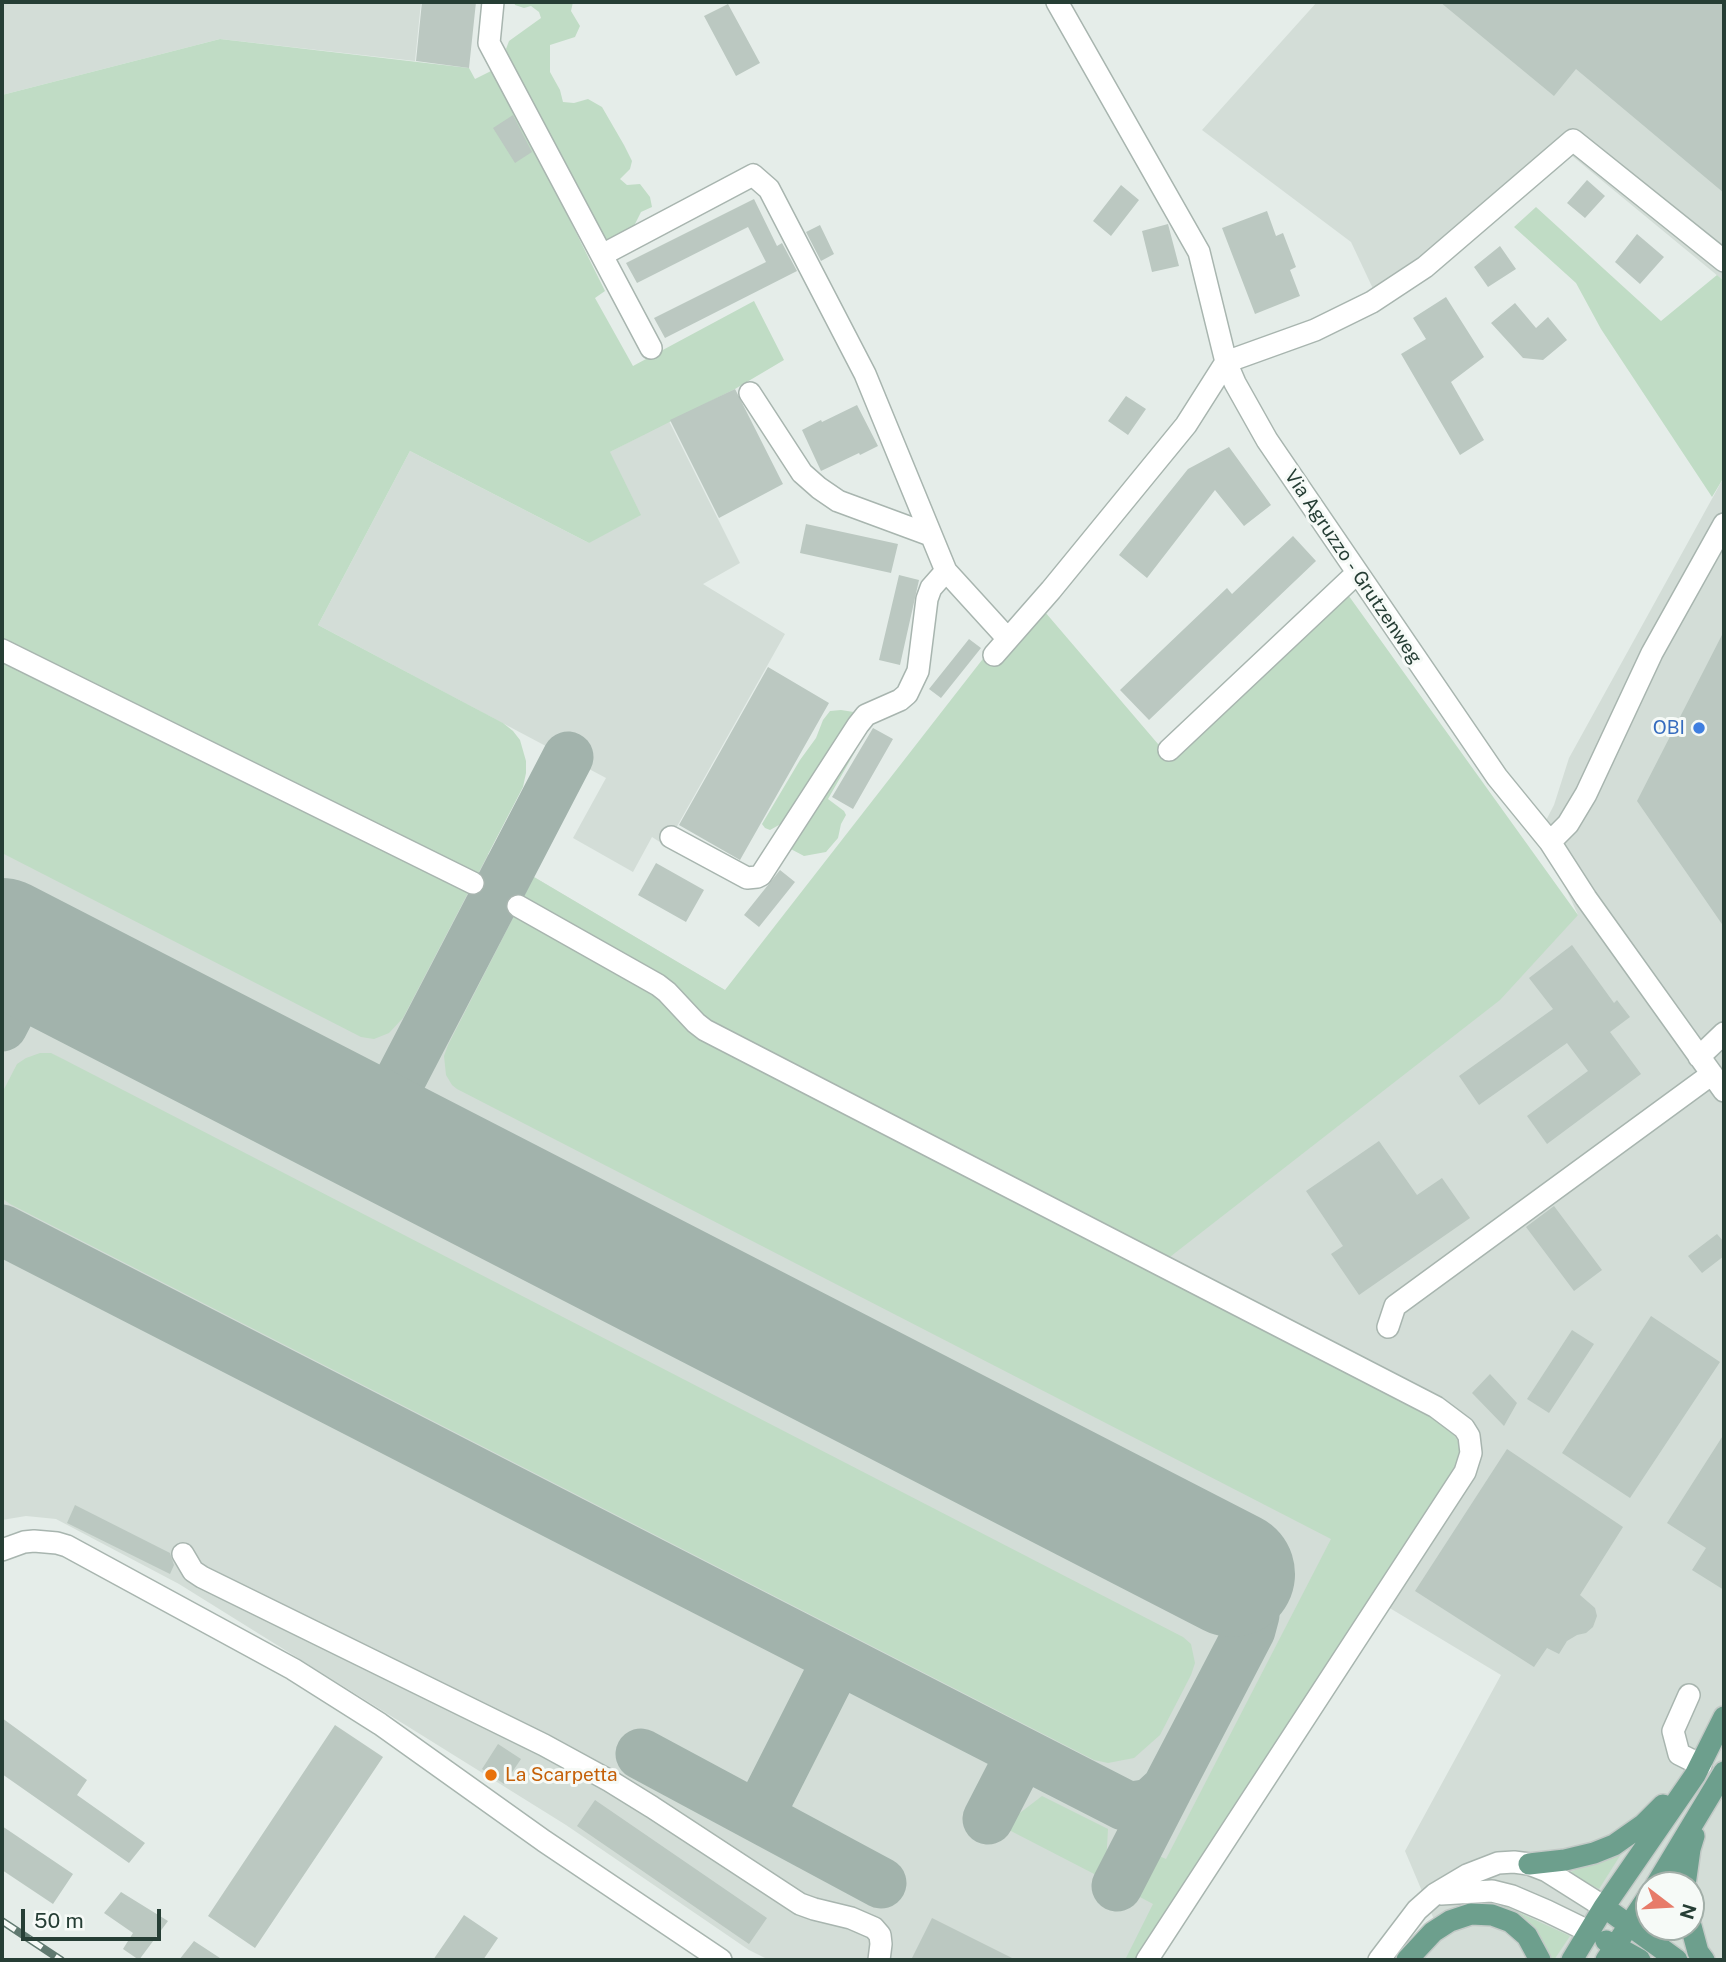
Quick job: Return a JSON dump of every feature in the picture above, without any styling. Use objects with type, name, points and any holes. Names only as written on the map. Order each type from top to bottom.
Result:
[{"type":"main road","points":[[1572,1960],[1588,1931],[1698,1770],[1724,1717]]},
{"type":"main road","points":[[1530,1864],[1565,1860],[1614,1845],[1644,1824],[1698,1770]]},
{"type":"main road","points":[[1665,1871],[1724,1772]]},
{"type":"main road","points":[[1687,1871],[1690,1849],[1704,1808]]},
{"type":"main road","points":[[1604,1907],[1619,1942],[1640,1960]]},
{"type":"main road","points":[[1407,1960],[1433,1932],[1450,1921],[1471,1914],[1492,1915],[1511,1922],[1527,1936],[1540,1960]]},
{"type":"main road","points":[[1619,1942],[1635,1917]]},
{"type":"main road","points":[[1588,1931],[1677,1960]]},
{"type":"main road","points":[[1695,1941],[1704,1960]]},
{"type":"street","points":[[493,2],[489,43],[651,348]]},
{"type":"street","name":"Via Agruzzo - Grutzenweg","points":[[1057,2],[1199,252],[1226,362],[1267,440],[1497,777],[1550,842],[1586,898],[1724,1091]]},
{"type":"street","points":[[602,255],[753,175],[769,189],[864,374],[946,571],[1001,647],[1186,425],[1226,362],[1315,330],[1371,302],[1425,267],[1573,140],[1724,261]]},
{"type":"street","points":[[750,393],[802,473],[819,488],[838,501],[930,535]]},
{"type":"street","points":[[1550,842],[1567,824],[1586,794],[1652,653],[1724,524]]},
{"type":"street","points":[[671,837],[747,878],[761,875],[866,715],[900,700],[907,694],[918,671],[927,599],[931,588],[946,571]]},
{"type":"street","points":[[1169,750],[1357,573]]},
{"type":"street","points":[[2,650],[473,883]]},
{"type":"street","points":[[518,906],[657,985],[705,1030],[1436,1407],[1458,1423],[1469,1436],[1471,1453],[1465,1472],[1147,1960]]},
{"type":"street","points":[[1388,1327],[1395,1306],[1706,1065],[1724,1033]]},
{"type":"street","points":[[2,1550],[34,1541],[67,1546],[293,1670],[380,1724],[544,1841],[721,1960]]},
{"type":"street","points":[[183,1554],[193,1571],[202,1577],[544,1745],[610,1781],[800,1904],[851,1918],[874,1928],[880,1935],[878,1960]]},
{"type":"street","points":[[1689,1695],[1673,1731],[1679,1754],[1698,1770]]},
{"type":"street","points":[[1379,1960],[1417,1909],[1435,1894],[1467,1875],[1497,1863],[1530,1864],[1547,1871],[1604,1907]]},
{"type":"street","points":[[1435,1894],[1492,1891],[1512,1896],[1588,1931]]},
{"type":"shaded area","points":[[2,2],[421,2],[415,61],[220,39],[2,95]]},
{"type":"shaded area","points":[[1317,2],[1724,2],[1724,281],[1560,146],[1375,293],[1351,242],[1202,130]]},
{"type":"shaded area","points":[[669,421],[740,563],[703,584],[785,634],[666,846],[652,837],[633,872],[573,838],[606,778],[318,625],[410,451],[589,543],[610,452]]},
{"type":"shaded area","points":[[1724,477],[1724,1960],[1422,1960],[1441,1936],[1405,1851],[1501,1675],[1388,1607],[1158,1960],[769,1960],[749,1950],[566,1825],[179,1584],[56,1519],[26,1516],[2,1520],[2,614],[534,877],[725,990],[1578,915],[1540,832],[1554,805],[1569,758]]},
{"type":"green space","points":[[514,2],[573,2],[571,11],[580,26],[575,37],[550,45],[550,72],[563,102],[574,103],[588,99],[602,107],[624,145],[632,161],[630,169],[620,179],[627,185],[640,184],[650,197],[652,207],[641,212],[631,232],[607,241],[601,235],[510,62],[506,49],[509,41],[541,18],[539,12],[531,6],[524,8]]},
{"type":"green space","points":[[220,39],[469,68],[475,79],[495,69],[605,291],[595,298],[633,366],[754,301],[784,360],[735,389],[610,452],[641,515],[589,543],[410,451],[318,625],[503,723],[520,740],[526,761],[526,773],[523,787],[403,1018],[389,1033],[374,1039],[361,1037],[2,853],[2,95]]},
{"type":"green space","points":[[1536,207],[1661,321],[1717,275],[1724,281],[1724,477],[1712,497],[1601,329],[1576,283],[1514,227]]},
{"type":"green space","points":[[1346,592],[1578,915],[1500,1000],[1166,1260],[1435,1413],[1450,1427],[1458,1442],[1460,1454],[1458,1467],[1139,1960],[1125,1960],[1153,1904],[1138,1896],[1159,1856],[1166,1859],[1331,1539],[457,1089],[446,1075],[444,1056],[534,877],[725,990],[989,651],[1045,612],[1170,758]]},
{"type":"green space","points":[[830,711],[860,713],[856,750],[828,799],[846,815],[838,838],[826,852],[804,856],[787,847],[788,820],[770,830],[762,824],[816,738],[823,720]]},
{"type":"green space","points":[[40,1053],[51,1053],[63,1059],[1183,1637],[1191,1644],[1195,1663],[1160,1735],[1134,1758],[1108,1763],[1094,1760],[10,1204],[2,1198],[2,1093],[17,1064]]},
{"type":"green space","points":[[1042,1796],[1108,1829],[1106,1864],[1100,1877],[1009,1830],[1016,1816]]},
{"type":"green space","points":[[1623,1851],[1599,1889],[1568,1873]]},
{"type":"green space","points":[[1475,1902],[1505,1906],[1570,1936],[1554,1960],[1551,1960],[1540,1937],[1522,1921],[1475,1906]]},
{"type":"building","points":[[422,2],[476,2],[469,68],[416,61]]},
{"type":"building","points":[[1440,2],[1724,2],[1724,193],[1576,69],[1554,96]]},
{"type":"building","points":[[728,4],[760,63],[736,76],[704,16]]},
{"type":"building","points":[[513,115],[532,152],[515,163],[493,128]]},
{"type":"building","points":[[1587,180],[1605,196],[1585,218],[1567,203]]},
{"type":"building","points":[[1121,185],[1139,200],[1111,236],[1093,221]]},
{"type":"building","points":[[754,199],[777,246],[782,243],[797,271],[665,338],[654,318],[766,262],[748,227],[637,283],[626,263]]},
{"type":"building","points":[[1267,211],[1276,236],[1283,233],[1296,267],[1290,270],[1300,296],[1255,314],[1222,228]]},
{"type":"building","points":[[1168,224],[1179,266],[1152,272],[1142,231]]},
{"type":"building","points":[[820,225],[834,254],[821,261],[806,232]]},
{"type":"building","points":[[1637,234],[1664,257],[1640,284],[1615,262]]},
{"type":"building","points":[[1500,246],[1516,269],[1488,287],[1474,267]]},
{"type":"building","points":[[1446,297],[1484,357],[1451,382],[1484,440],[1460,455],[1401,354],[1426,339],[1413,318]]},
{"type":"building","points":[[1515,303],[1536,328],[1548,317],[1567,340],[1543,360],[1523,358],[1491,323]]},
{"type":"building","points":[[735,389],[783,484],[719,518],[670,420]]},
{"type":"building","points":[[1126,396],[1146,409],[1128,435],[1108,421]]},
{"type":"building","points":[[857,405],[878,446],[821,471],[802,430]]},
{"type":"building","points":[[1229,447],[1271,505],[1244,526],[1215,490],[1147,578],[1119,555],[1188,469]]},
{"type":"building","points":[[806,524],[898,544],[891,573],[800,553]]},
{"type":"building","points":[[1293,536],[1316,561],[1149,720],[1120,690],[1227,588],[1232,594]]},
{"type":"building","points":[[899,575],[919,580],[900,665],[879,660]]},
{"type":"building","name":"OBI","points":[[1724,631],[1724,927],[1637,801]]},
{"type":"building","points":[[969,639],[981,648],[941,698],[929,689]]},
{"type":"building","points":[[768,667],[829,703],[740,860],[679,825]]},
{"type":"building","points":[[873,728],[893,739],[853,809],[832,797]]},
{"type":"building","points":[[656,863],[704,890],[686,922],[638,895]]},
{"type":"building","points":[[780,870],[795,882],[759,927],[744,915]]},
{"type":"building","points":[[1572,945],[1614,1003],[1617,1000],[1630,1017],[1610,1032],[1641,1074],[1547,1144],[1527,1116],[1588,1071],[1567,1043],[1479,1105],[1459,1076],[1553,1009],[1529,978]]},
{"type":"building","points":[[1379,1141],[1417,1195],[1442,1178],[1470,1218],[1359,1295],[1331,1254],[1343,1246],[1306,1191]]},
{"type":"building","points":[[1554,1206],[1602,1270],[1574,1291],[1526,1227]]},
{"type":"building","points":[[1717,1234],[1724,1242],[1724,1256],[1702,1273],[1688,1256]]},
{"type":"building","points":[[1651,1316],[1720,1362],[1630,1498],[1562,1453]]},
{"type":"building","points":[[1572,1330],[1594,1344],[1549,1413],[1527,1399]]},
{"type":"building","points":[[1490,1374],[1517,1403],[1504,1426],[1472,1393]]},
{"type":"building","points":[[1724,1434],[1724,1590],[1692,1570],[1706,1548],[1667,1523]]},
{"type":"building","points":[[1507,1449],[1623,1527],[1580,1595],[1595,1608],[1597,1616],[1593,1627],[1567,1641],[1559,1654],[1547,1648],[1534,1667],[1415,1591]]},
{"type":"building","points":[[75,1505],[170,1553],[174,1565],[170,1574],[67,1523]]},
{"type":"building","points":[[2,1718],[87,1780],[77,1795],[145,1843],[129,1863],[2,1774]]},
{"type":"building","points":[[335,1725],[383,1757],[255,1948],[208,1916]]},
{"type":"building","points":[[498,1744],[521,1759],[504,1784],[482,1769]]},
{"type":"building","points":[[595,1800],[767,1918],[749,1944],[577,1826]]},
{"type":"building","points":[[2,1826],[73,1874],[53,1904],[2,1870]]},
{"type":"building","points":[[121,1892],[168,1921],[139,1960],[123,1949],[133,1933],[104,1913]]},
{"type":"building","points":[[464,1915],[498,1938],[483,1960],[433,1960]]},
{"type":"building","points":[[932,1918],[1016,1960],[911,1960]]},
{"type":"building","points":[[194,1941],[223,1960],[179,1960]]},
{"type":"taxiway","points":[[373,1132],[568,757]]},
{"type":"taxiway","points":[[2,945],[18,966],[20,977],[17,997]]},
{"type":"taxiway","points":[[2,1026],[17,997],[32,982],[44,977],[58,976],[91,987]]},
{"type":"taxiway","points":[[2,1230],[1131,1807],[1153,1802],[1167,1789],[1250,1630],[1254,1615],[1253,1598],[1245,1582],[1232,1574]]},
{"type":"taxiway","points":[[758,1817],[838,1659]]},
{"type":"taxiway","points":[[988,1819],[1022,1753]]},
{"type":"taxiway","points":[[641,1754],[881,1883]]},
{"type":"taxiway","points":[[1117,1886],[1167,1789]]},
{"type":"runway","points":[[2,941],[1232,1574]]},
{"type":"railway","points":[[2,1921],[61,1960]]},
{"type":"place","name":"OBI","points":[[1699,728]]},
{"type":"place","name":"La Scarpetta","points":[[491,1775]]}]
